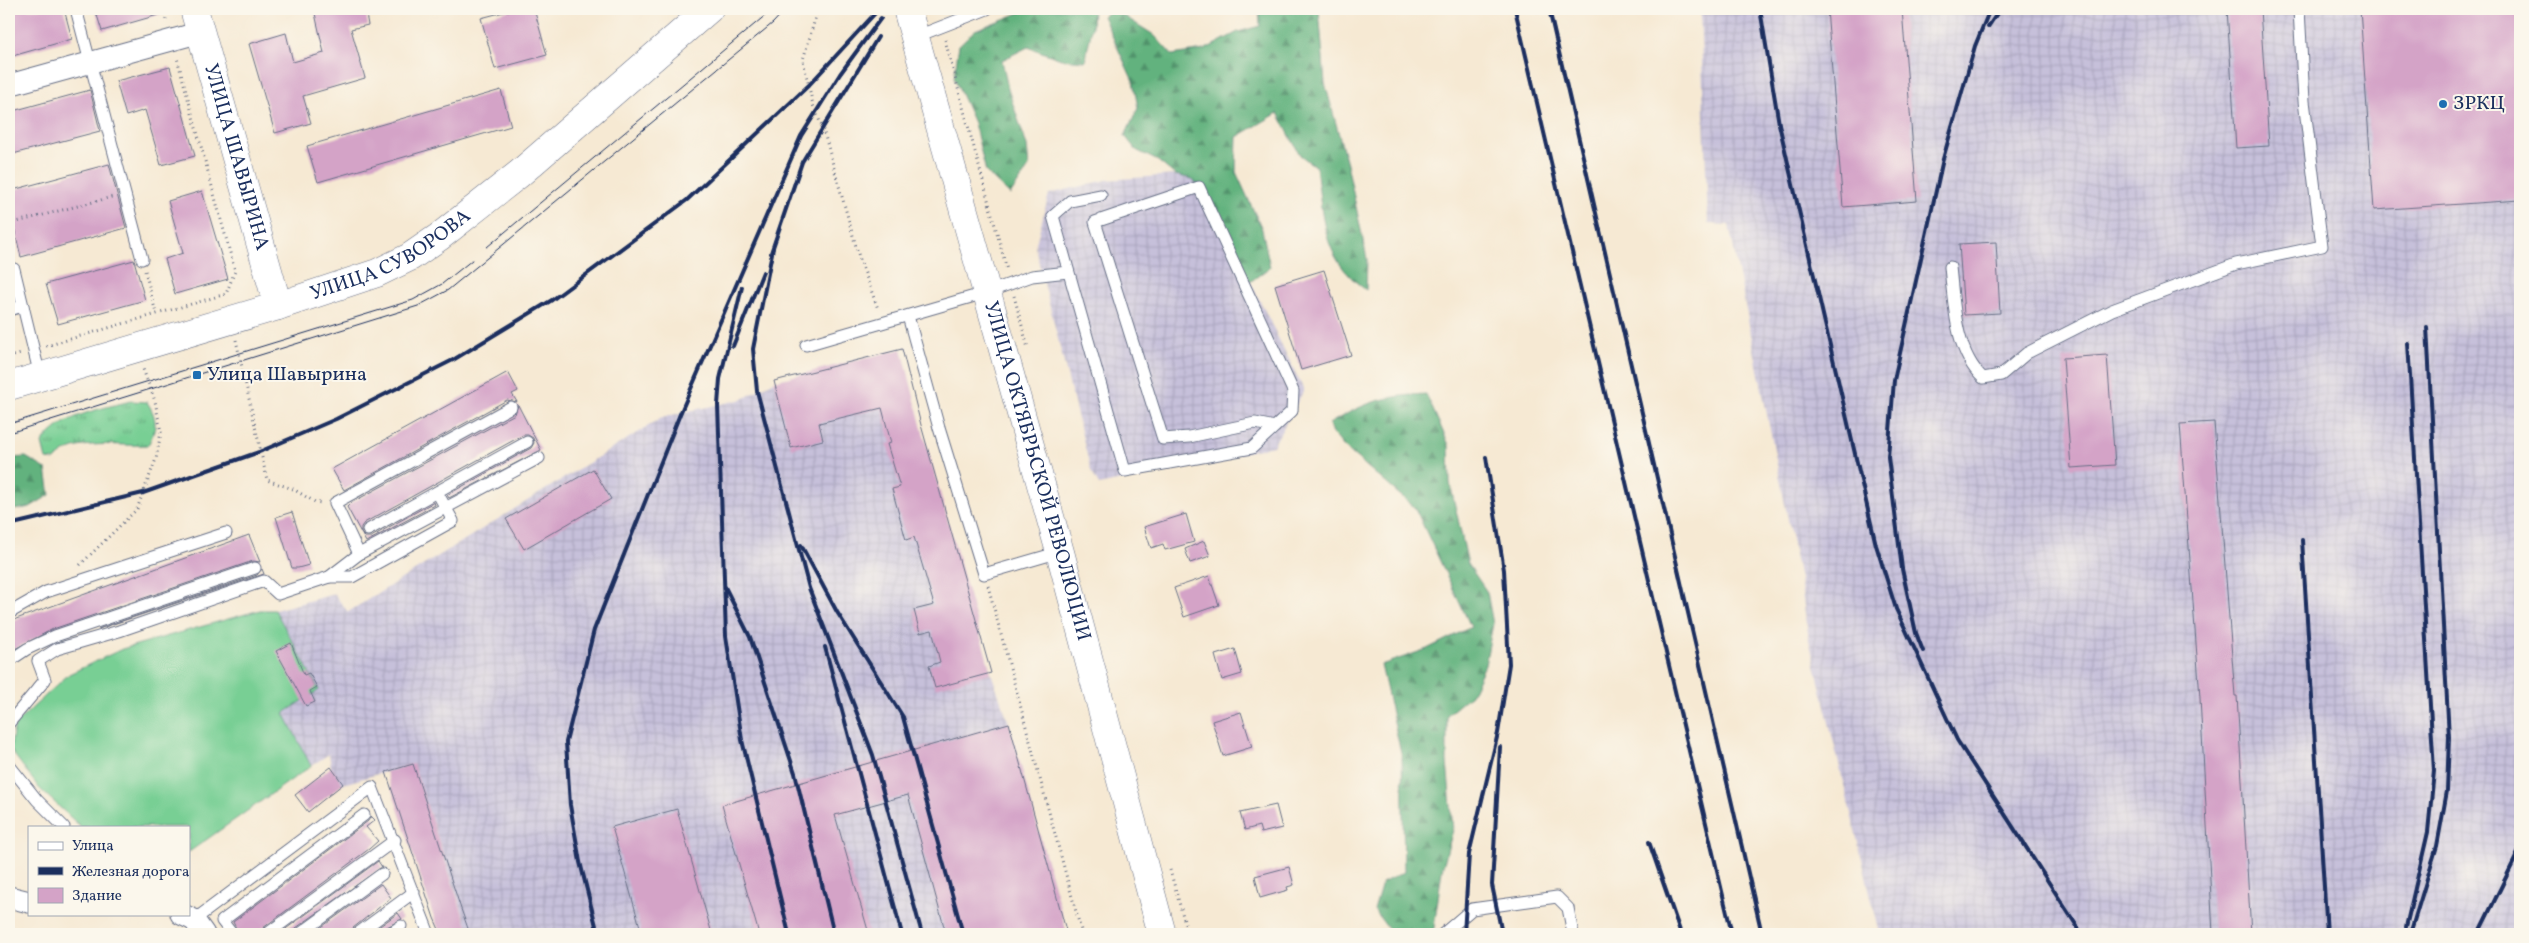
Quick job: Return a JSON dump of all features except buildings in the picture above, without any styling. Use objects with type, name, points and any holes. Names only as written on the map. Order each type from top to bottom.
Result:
[{"type":"street","name":"УЛИЦА СУВОРОВА","points":[[9,386],[278,306],[377,273],[410,257],[440,237],[540,156],[709,9]]},
{"type":"street","name":"УЛИЦА ОКТЯБРЬСКОЙ РЕВОЛЮЦИИ","points":[[907,9],[1060,552],[1162,934]]},
{"type":"street","points":[[9,86],[172,41],[198,21]]},
{"type":"street","name":"УЛИЦА ШАВЫРИНА","points":[[198,21],[278,306]]},
{"type":"street","points":[[9,897],[28,902]]},
{"type":"lane","points":[[76,9],[142,259]]},
{"type":"lane","points":[[915,37],[987,9]]},
{"type":"lane","points":[[1950,267],[1955,316],[1972,368],[1983,378],[2001,375],[2027,353],[2112,310],[2236,264],[2322,246],[2304,101],[2299,9]]},
{"type":"lane","points":[[1101,195],[1070,201],[1053,216],[1124,471],[1252,448],[1275,427],[1292,411],[1293,391],[1199,187],[1095,222],[1163,439],[1189,437],[1255,423],[1275,427]]},
{"type":"lane","points":[[14,269],[40,376]]},
{"type":"lane","points":[[806,345],[908,316],[1032,276],[1068,272]]},
{"type":"lane","points":[[9,310],[23,306]]},
{"type":"lane","points":[[908,316],[939,428],[984,574],[1060,552]]},
{"type":"lane","points":[[359,554],[335,503],[511,406]]},
{"type":"lane","points":[[368,530],[527,442]]},
{"type":"lane","points":[[329,577],[359,554],[539,458]]},
{"type":"lane","points":[[9,723],[45,680],[38,661],[57,649],[119,631],[264,581],[278,594],[329,577],[352,577],[453,521],[437,492]]},
{"type":"lane","points":[[9,613],[46,592],[226,533]]},
{"type":"lane","points":[[9,661],[27,649],[54,636],[255,568]]},
{"type":"lane","points":[[9,765],[37,800],[63,826]]},
{"type":"lane","points":[[192,920],[372,788],[395,840],[429,934]]},
{"type":"lane","points":[[232,934],[222,921],[364,815]]},
{"type":"lane","points":[[266,934],[395,840]]},
{"type":"lane","points":[[300,934],[382,874]]},
{"type":"lane","points":[[357,934],[414,892]]},
{"type":"lane","points":[[1443,934],[1472,909],[1558,897],[1568,908],[1573,934]]},
{"type":"lane","points":[[389,934],[401,926]]},
{"type":"path","points":[[9,357],[226,294],[235,271],[163,9]]},
{"type":"path","points":[[818,9],[803,60],[813,106],[828,148],[859,257],[882,323]]},
{"type":"path","points":[[9,224],[125,194]]},
{"type":"path","points":[[142,259],[156,314]]},
{"type":"path","points":[[235,338],[267,480],[293,489],[314,502],[335,503]]},
{"type":"path","points":[[75,569],[137,509],[156,459],[161,432],[155,401],[141,363]]},
{"type":"path","points":[[984,574],[1082,934]]},
{"type":"shaded area","points":[[1700,9],[2520,9],[2520,934],[1880,934],[1809,640],[1800,579],[1729,225],[1708,224]]},
{"type":"shaded area","points":[[1175,175],[1193,179],[1211,202],[1304,390],[1273,446],[1099,485],[1091,471],[1035,247],[1049,194],[1106,180]]},
{"type":"shaded area","points":[[902,349],[923,434],[991,673],[1009,723],[1067,934],[470,934],[413,764],[343,784],[331,767],[329,754],[311,766],[283,713],[319,690],[275,610],[334,594],[348,612],[663,417],[743,399],[774,381]]},
{"type":"green space","points":[[1029,9],[1093,9],[1092,28],[1085,61],[1061,59],[1028,47],[1002,60],[1008,89],[1027,146],[1029,167],[1010,195],[986,172],[974,123],[954,78],[959,45],[975,30]]},
{"type":"green space","points":[[1113,9],[1154,35],[1172,55],[1204,50],[1238,32],[1260,26],[1259,9],[1319,9],[1325,83],[1348,168],[1367,259],[1366,290],[1351,278],[1332,250],[1323,219],[1316,167],[1300,155],[1278,113],[1237,137],[1236,172],[1262,229],[1270,267],[1250,282],[1211,202],[1193,179],[1175,175],[1158,161],[1136,150],[1125,136],[1138,108],[1133,81],[1103,16]]},
{"type":"green space","points":[[1426,394],[1449,445],[1450,483],[1468,564],[1487,592],[1493,624],[1485,665],[1471,695],[1447,715],[1447,761],[1453,830],[1442,870],[1434,928],[1431,934],[1392,934],[1374,910],[1382,883],[1404,872],[1402,757],[1381,665],[1427,649],[1471,627],[1415,508],[1343,446],[1334,435],[1329,424],[1364,405],[1398,396]]},
{"type":"green space","points":[[131,401],[147,402],[153,413],[155,428],[148,445],[85,446],[73,448],[55,460],[46,459],[42,443],[50,433],[60,426],[82,414]]},
{"type":"green space","points":[[26,457],[46,469],[50,495],[30,507],[9,511],[9,458]]},
{"type":"green space","points":[[260,610],[275,610],[319,690],[284,713],[311,766],[190,851],[190,826],[80,826],[39,788],[10,749],[15,724],[69,674],[122,649]]},
{"type":"tram line","points":[[487,247],[773,9]]},
{"type":"tram line","points":[[9,433],[418,306],[448,290],[773,23],[786,9]]},
{"type":"tram line","points":[[9,424],[413,300],[442,284],[472,260]]},
{"type":"railway","points":[[9,525],[143,493],[259,452],[336,419],[453,360],[552,300],[687,200],[809,85],[879,9]]},
{"type":"railway","points":[[1515,9],[1732,934]]},
{"type":"railway","points":[[1549,9],[1762,934]]},
{"type":"railway","points":[[1760,9],[1779,124],[1876,545],[1896,609],[1957,740],[2082,934]]},
{"type":"railway","points":[[1923,651],[1916,633],[1902,569],[1888,457],[1894,380],[1943,159],[1975,46],[1990,9]]},
{"type":"railway","points":[[1988,27],[2000,9]]},
{"type":"railway","points":[[598,934],[580,862],[570,805],[566,742],[594,630],[680,414],[801,136],[840,74],[881,18]]},
{"type":"railway","points":[[771,253],[802,162],[878,37]]},
{"type":"railway","points":[[773,248],[753,349],[757,391],[809,588],[873,755],[922,934]]},
{"type":"railway","points":[[733,346],[763,272]]},
{"type":"railway","points":[[742,287],[720,379],[718,405],[726,636],[742,740],[789,934]]},
{"type":"railway","points":[[2410,934],[2437,846],[2447,791],[2449,737],[2427,327]]},
{"type":"railway","points":[[2406,927],[2428,832],[2434,771],[2408,343]]},
{"type":"railway","points":[[1464,934],[1469,854],[1498,733],[1509,664],[1504,570],[1486,457]]},
{"type":"railway","points":[[2302,540],[2327,934]]},
{"type":"railway","points":[[801,545],[837,612],[903,717],[963,934]]},
{"type":"railway","points":[[725,587],[750,637],[795,773],[834,934]]},
{"type":"railway","points":[[825,647],[902,934]]},
{"type":"railway","points":[[1500,747],[1492,885],[1502,934]]},
{"type":"railway","points":[[1649,842],[1681,934]]},
{"type":"railway","points":[[2478,934],[2520,849]]},
{"type":"place","name":"ЗРКЦ","points":[[2443,104]]},
{"type":"place","name":"Улица Шавырина","points":[[197,375]]}]
